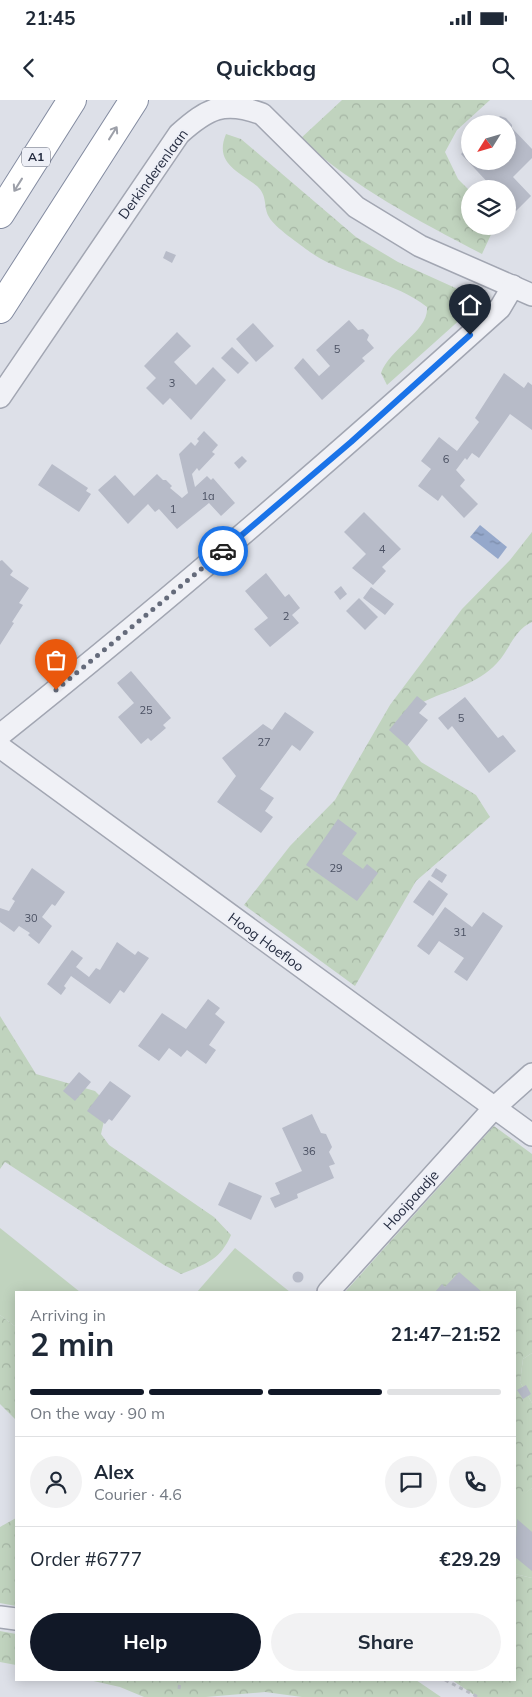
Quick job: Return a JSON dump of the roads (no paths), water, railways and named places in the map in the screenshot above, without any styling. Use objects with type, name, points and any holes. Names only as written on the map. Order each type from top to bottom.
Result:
[{"type":"highway","name":"A1","points":[[0,214],[72,100]]},
{"type":"highway","points":[[0,309],[134,100]]},
{"type":"street","name":"Derkinderenlaan","points":[[0,397],[179,134],[208,111],[227,105],[245,106],[262,114],[356,207],[420,246],[532,295]]},
{"type":"street","points":[[0,735],[99,656],[351,442],[500,308],[513,286]]},
{"type":"street","name":"Hoog Hoefloo","points":[[0,747],[532,1135]]},
{"type":"street","name":"Hooipaadje","points":[[329,1291],[494,1108],[532,1074]]},
{"type":"street","points":[[0,1617],[15,1619]]},
{"type":"water","points":[[480,525],[507,547],[498,559],[470,537]]}]
